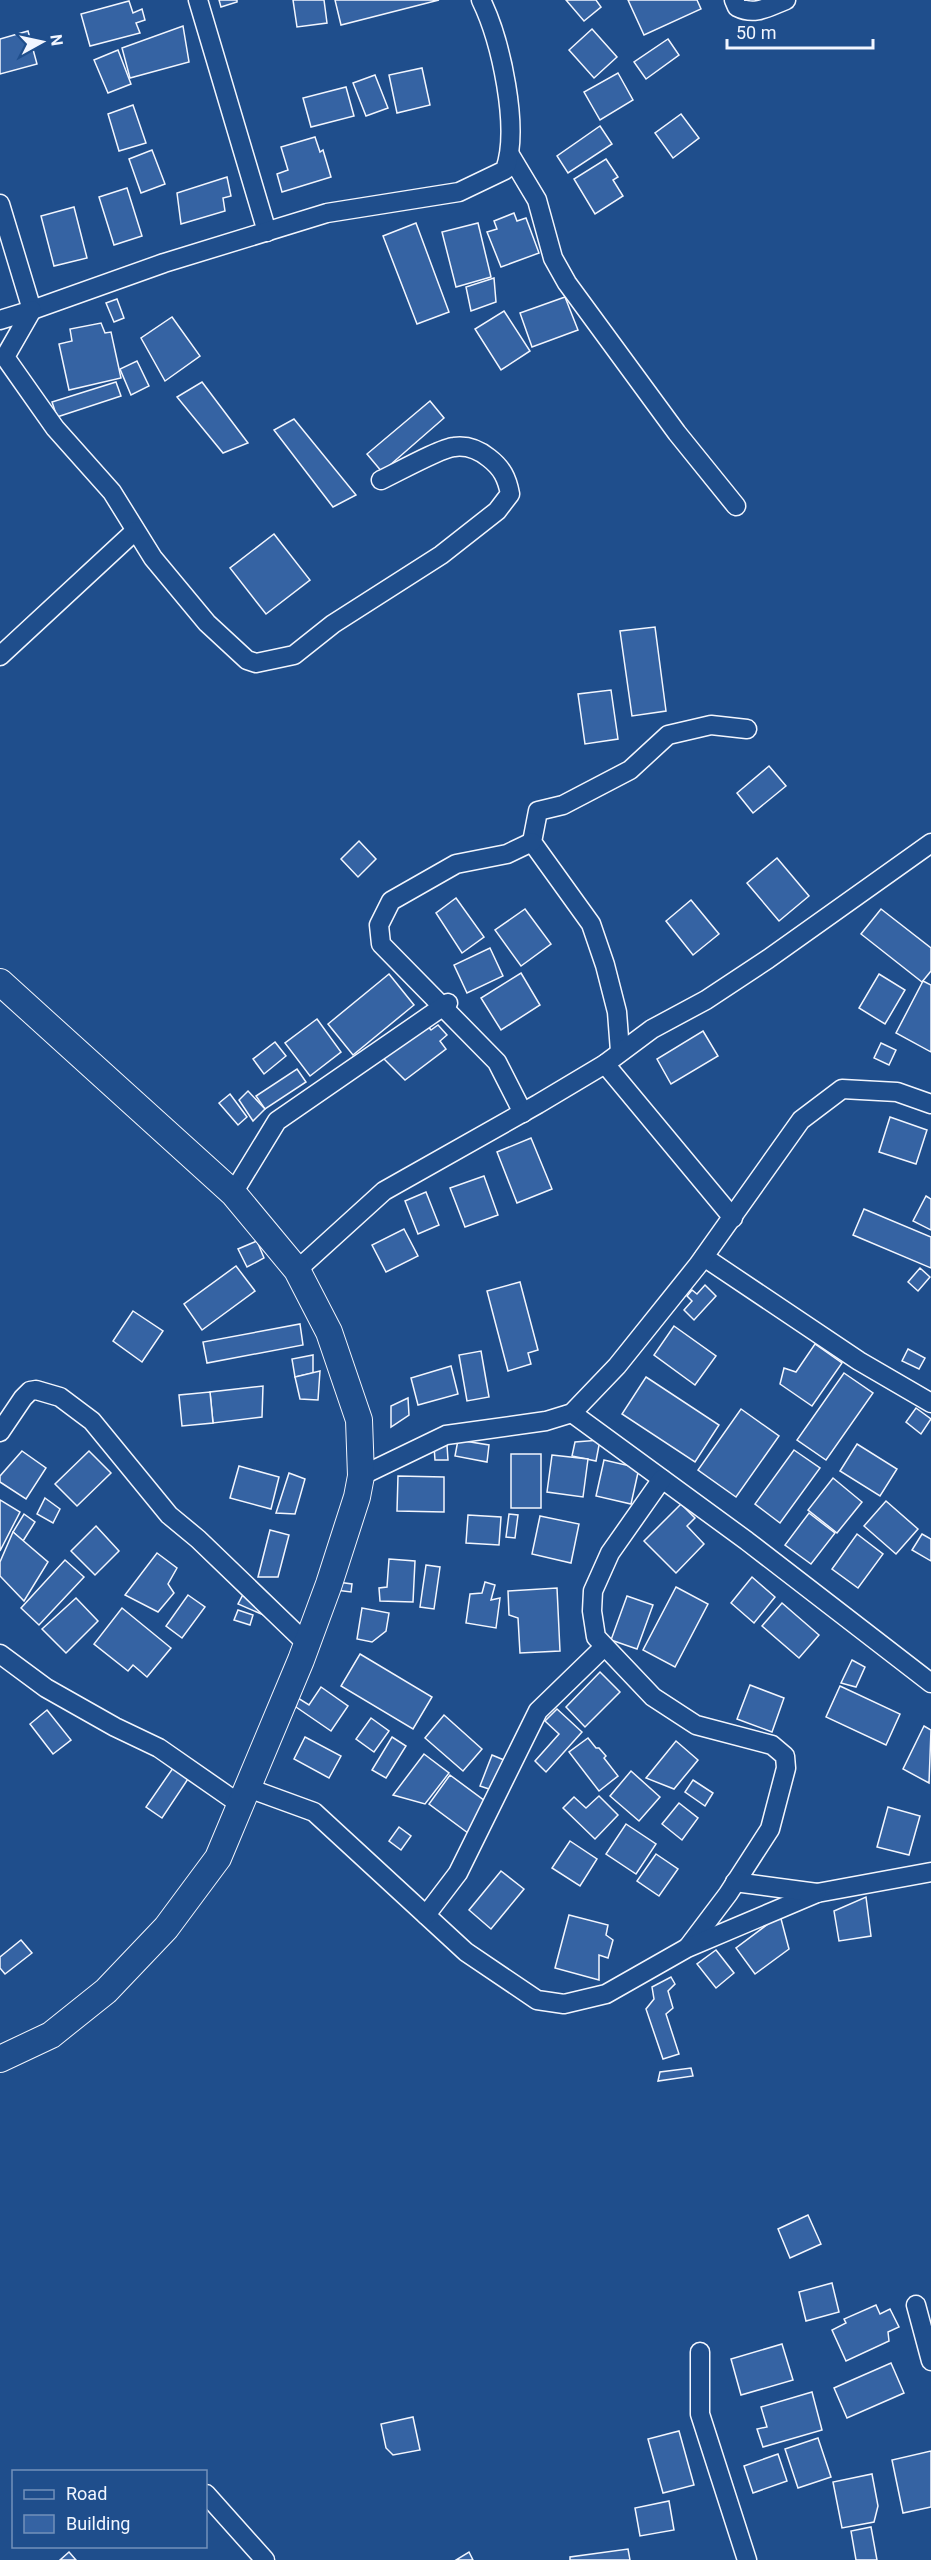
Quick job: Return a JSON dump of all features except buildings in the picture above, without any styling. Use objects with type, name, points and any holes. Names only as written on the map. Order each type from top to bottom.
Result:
[{"type":"main road","points":[[0,982],[233,1193],[297,1269],[328,1332],[359,1420],[361,1476],[350,1519],[307,1644],[218,1858],[159,1936],[106,1991],[51,2035],[0,2059]]},
{"type":"street","points":[[198,0],[267,232]]},
{"type":"street","points":[[0,320],[132,274],[327,213],[459,192],[504,170],[510,155],[505,70],[481,0]]},
{"type":"street","points":[[734,0],[737,7],[748,13],[786,0]]},
{"type":"street","points":[[510,155],[537,200],[553,258],[567,282],[677,433],[736,506]]},
{"type":"street","points":[[0,204],[32,310],[5,357],[55,428],[112,492],[153,558],[207,623],[247,660],[256,663],[268,662],[294,655],[333,624],[441,555],[497,511],[510,494],[507,476],[495,462],[480,451],[468,447],[452,447],[381,480]]},
{"type":"street","points":[[0,656],[135,531]]},
{"type":"street","points":[[523,1113],[496,1062],[446,1004],[403,968],[381,944],[379,925],[391,901],[456,864],[507,855],[531,842],[538,811],[563,805],[630,770],[668,735],[711,724],[747,729]]},
{"type":"street","points":[[531,842],[591,924],[605,965],[617,1012],[620,1052]]},
{"type":"street","points":[[297,1269],[384,1191],[523,1113],[605,1064],[652,1029],[706,1000],[768,959],[931,843]]},
{"type":"street","points":[[233,1193],[277,1121],[446,1004]]},
{"type":"street","points":[[605,1064],[733,1218]]},
{"type":"street","points":[[361,1476],[446,1435],[546,1421],[572,1413],[617,1366],[704,1257],[801,1120],[842,1089],[897,1092],[931,1104]]},
{"type":"street","points":[[704,1257],[859,1361],[931,1403]]},
{"type":"street","points":[[0,1432],[30,1391],[36,1390],[60,1397],[92,1421],[169,1515],[198,1539],[307,1644]]},
{"type":"street","points":[[572,1413],[747,1541],[931,1683]]},
{"type":"street","points":[[662,1479],[610,1553],[593,1591],[592,1611],[596,1636],[653,1696],[696,1725],[772,1745],[785,1756],[786,1768],[770,1829],[687,1948]]},
{"type":"street","points":[[426,1915],[458,1873],[538,1711],[604,1647]]},
{"type":"street","points":[[0,1654],[46,1688],[244,1796],[314,1812],[466,1952],[537,2001],[564,2004],[606,1994],[687,1948],[817,1893],[931,1872]]},
{"type":"street","points":[[735,1882],[817,1893]]},
{"type":"street","points":[[916,2305],[931,2361]]},
{"type":"street","points":[[700,2352],[700,2414],[747,2560]]},
{"type":"street","points":[[207,2495],[264,2560]]}]
